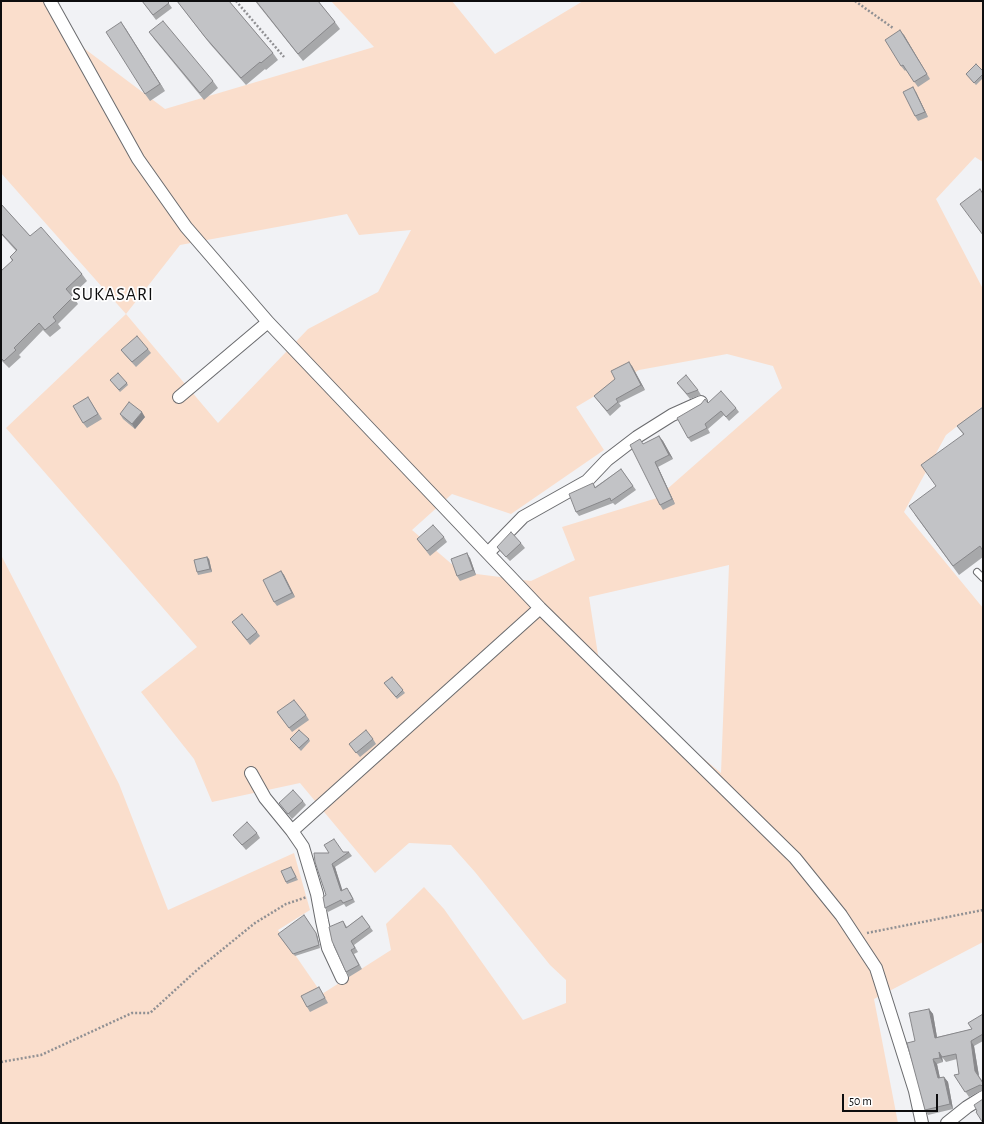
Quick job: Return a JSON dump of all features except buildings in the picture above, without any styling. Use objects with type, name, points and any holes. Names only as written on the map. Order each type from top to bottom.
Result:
[{"type":"street","points":[[50,1],[138,159],[186,227],[268,322],[540,608],[795,858],[842,914],[876,968],[915,1091],[922,1123]]},
{"type":"street","points":[[179,397],[268,322]]},
{"type":"street","points":[[488,553],[523,517],[587,481],[607,460],[637,437],[672,415],[702,402]]},
{"type":"street","points":[[292,831],[540,608]]},
{"type":"street","points":[[251,773],[265,798],[292,831],[303,848],[317,894],[328,948],[342,978]]},
{"type":"street","points":[[947,1123],[967,1107],[983,1097]]},
{"type":"lane","points":[[977,572],[983,578]]},
{"type":"path","points":[[236,1],[284,57]]},
{"type":"path","points":[[855,1],[893,28]]},
{"type":"path","points":[[1,1062],[41,1055],[132,1013],[150,1013],[197,970],[255,923],[286,904],[317,894]]},
{"type":"path","points":[[855,936],[983,910]]},
{"type":"shaded area","points":[[1,1],[44,1],[57,28],[165,109],[374,47],[331,1],[452,1],[495,54],[583,1],[983,1],[983,162],[975,157],[936,199],[983,289],[983,406],[946,435],[904,512],[983,608],[983,942],[874,999],[898,1123],[1,1123],[1,555],[119,784],[168,910],[294,853],[310,910],[278,930],[322,994],[391,950],[386,924],[424,887],[444,909],[523,1020],[566,1003],[566,980],[550,965],[475,872],[451,845],[409,843],[375,873],[300,783],[212,802],[194,759],[141,692],[197,647],[6,428],[126,314],[1,173]],"holes":[[[347,214],[359,235],[411,230],[378,292],[308,329],[218,423],[126,314],[180,245]],[[727,354],[773,366],[782,388],[657,498],[562,527],[575,560],[531,581],[461,572],[412,530],[452,494],[511,514],[604,450],[576,407],[639,370]],[[729,565],[721,773],[601,674],[589,597]]]},
{"type":"district","name":"SUKASARI","points":[[113,295]]}]
